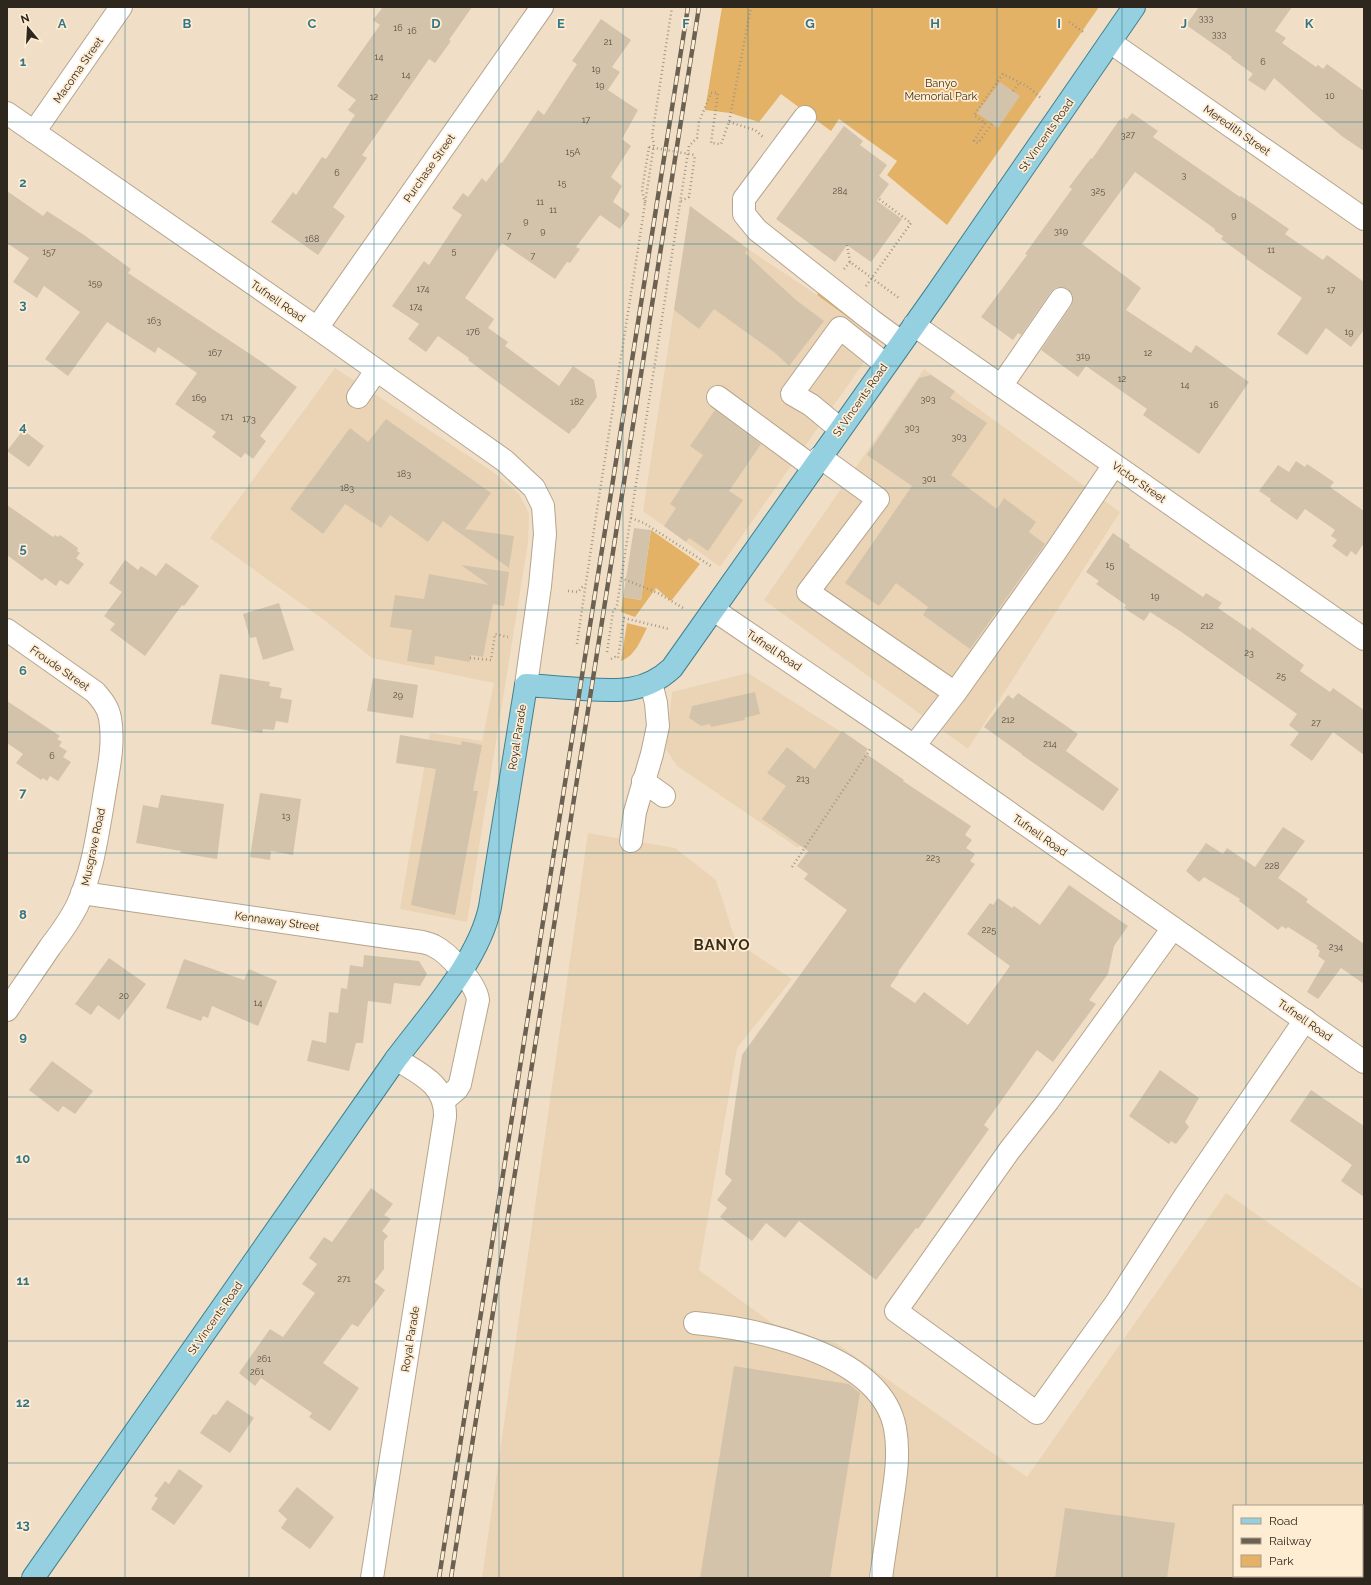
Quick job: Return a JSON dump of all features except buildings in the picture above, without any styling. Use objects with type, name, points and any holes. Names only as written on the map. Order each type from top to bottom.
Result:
[{"type":"main road","name":"St Vincents Road","points":[[526,685],[622,691],[642,687],[651,683],[665,675],[672,668],[908,333],[1134,7]]},
{"type":"main road","name":"Royal Parade","points":[[396,1058],[461,970],[478,943],[487,918],[526,685]]},
{"type":"main road","name":"St Vincents Road","points":[[33,1578],[396,1058]]},
{"type":"street","name":"Macoma Street","points":[[34,132],[121,7]]},
{"type":"street","name":"Purchase Street","points":[[317,328],[542,7]]},
{"type":"street","name":"Meredith Street","points":[[1110,42],[1364,219]]},
{"type":"street","name":"Tufnell Road","points":[[7,113],[317,328],[505,461],[534,488],[540,498]]},
{"type":"street","name":"Victor Street","points":[[806,117],[744,199],[744,214],[757,230],[871,320],[908,333],[1001,386],[1364,639]]},
{"type":"street","points":[[1001,386],[1061,298]]},
{"type":"street","points":[[840,429],[811,405],[792,394],[840,328],[885,364]]},
{"type":"street","points":[[358,397],[376,371]]},
{"type":"street","points":[[718,397],[817,462],[878,499],[808,592],[955,693]]},
{"type":"street","points":[[914,746],[955,693],[1056,551],[1114,465]]},
{"type":"street","name":"Royal Parade","points":[[526,685],[544,543],[545,515],[540,498]]},
{"type":"street","name":"Tufnell Road","points":[[714,610],[914,746],[1364,1062]]},
{"type":"street","name":"Froude Street","points":[[7,630],[95,692],[103,701],[108,710]]},
{"type":"street","points":[[631,841],[635,812],[652,754],[658,726],[656,704],[651,683]]},
{"type":"street","name":"Musgrave Road","points":[[7,1010],[76,908],[82,893],[90,868],[96,840],[111,751],[112,732],[108,710]]},
{"type":"street","points":[[643,781],[664,796]]},
{"type":"street","name":"Kennaway Street","points":[[82,893],[422,942],[435,946],[461,970]]},
{"type":"street","points":[[1173,928],[1048,1101],[1009,1151],[896,1311],[1037,1413],[1116,1303],[1185,1196],[1305,1020]]},
{"type":"street","points":[[396,1058],[434,1084],[444,1100],[460,1084],[477,1004],[476,993],[461,970]]},
{"type":"street","name":"Royal Parade","points":[[372,1578],[445,1117],[444,1100]]},
{"type":"street","points":[[695,1323],[746,1330],[797,1344],[848,1368],[865,1379],[876,1389],[885,1402],[895,1428],[898,1466],[881,1578]]},
{"type":"path","points":[[577,644],[584,585],[645,205],[654,144],[652,136],[657,96],[672,7]]},
{"type":"path","points":[[607,652],[613,612],[617,605],[689,146],[697,138],[699,122],[711,93],[718,93],[711,143],[721,144],[729,122],[751,7]]},
{"type":"path","points":[[1069,22],[1085,33]]},
{"type":"path","points":[[992,124],[978,143],[974,141],[985,122],[974,115],[1003,74],[1027,86],[1041,98]]},
{"type":"path","points":[[1013,91],[1020,82]]},
{"type":"path","points":[[729,122],[755,130],[780,150]]},
{"type":"path","points":[[645,205],[642,190],[649,147],[695,155],[689,197],[681,201]]},
{"type":"path","points":[[864,289],[910,222],[879,199]]},
{"type":"path","points":[[847,245],[850,262],[898,298]]},
{"type":"path","points":[[631,518],[644,522],[711,566]]},
{"type":"path","points":[[621,578],[658,593],[683,608]]},
{"type":"path","points":[[568,591],[578,592],[584,585]]},
{"type":"path","points":[[611,659],[614,657],[618,658],[624,618],[669,629]]},
{"type":"path","points":[[470,658],[491,660],[495,634],[508,637]]},
{"type":"path","points":[[792,867],[871,748]]},
{"type":"shaded area","points":[[690,206],[748,249],[817,295],[879,341],[720,567],[643,511]]},
{"type":"shaded area","points":[[335,368],[493,472],[519,494],[529,513],[528,543],[467,922],[400,909],[430,733],[482,741],[494,683],[372,658],[324,620],[210,538]]},
{"type":"shaded area","points":[[924,369],[1120,512],[968,749],[764,600]]},
{"type":"shaded area","points":[[748,673],[868,749],[798,848],[677,766],[666,749],[672,692]]},
{"type":"shaded area","points":[[588,833],[675,848],[716,880],[736,942],[792,979],[737,1048],[699,1270],[783,1331],[836,1343],[1027,1477],[1226,1193],[1364,1290],[1364,1578],[482,1578]]},
{"type":"green space","name":"Banyo Memorial Park","points":[[722,7],[1099,7],[947,225],[887,175],[897,161],[839,119],[831,131],[781,94],[759,122],[730,113],[705,110]]},
{"type":"green space","points":[[820,291],[868,327],[865,330],[817,295]]},
{"type":"green space","points":[[651,530],[700,564],[671,601],[656,588],[635,617],[621,612],[623,597],[641,600]]},
{"type":"green space","points":[[627,623],[647,628],[640,643],[634,651],[621,661]]},
{"type":"railway","points":[[439,1578],[688,7]]},
{"type":"railway","points":[[451,1578],[699,7]]},
{"type":"district","name":"BANYO","points":[[722,945]]}]
